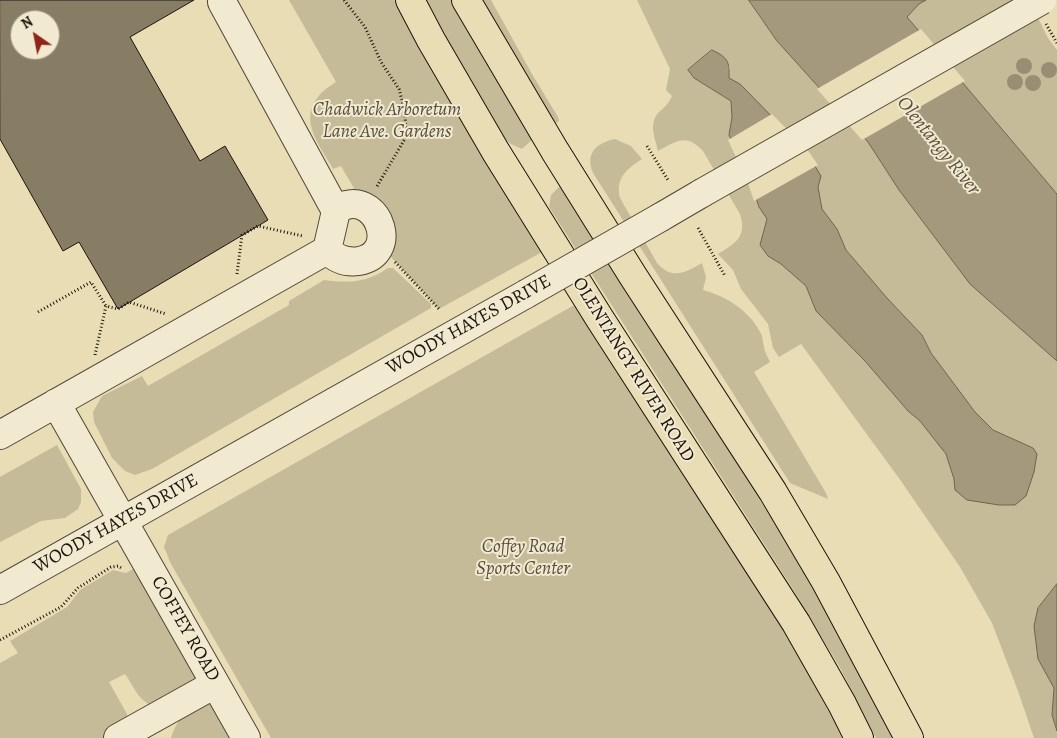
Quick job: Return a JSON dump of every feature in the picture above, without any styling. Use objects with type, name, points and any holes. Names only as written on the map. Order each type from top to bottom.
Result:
[{"type":"main road","name":"OLENTANGY RIVER ROAD","points":[[410,0],[496,152],[589,303],[796,623],[842,704],[858,738]]},
{"type":"main road","points":[[466,0],[555,152],[773,492],[826,582],[909,738]]},
{"type":"street","name":"WOODY HAYES DRIVE","points":[[0,590],[526,294],[1042,0]]},
{"type":"street","points":[[222,2],[336,211]]},
{"type":"street","points":[[0,435],[318,244],[336,211],[347,205],[357,205],[369,210],[376,217],[381,227],[382,239],[378,248],[372,255],[362,260],[352,262],[342,260],[334,257],[318,244]]},
{"type":"street","name":"COFFEY ROAD","points":[[56,403],[246,738]]},
{"type":"street","points":[[118,738],[147,731],[216,684]]},
{"type":"path","points":[[344,0],[365,27],[381,62],[399,89],[405,112],[406,137],[376,188]]},
{"type":"path","points":[[647,146],[668,180]]},
{"type":"path","points":[[237,276],[242,236],[258,226],[318,244]]},
{"type":"path","points":[[698,228],[726,276]]},
{"type":"path","points":[[390,256],[439,309]]},
{"type":"path","points":[[38,312],[91,282],[106,306],[118,309],[129,302],[170,315]]},
{"type":"path","points":[[94,359],[106,306]]},
{"type":"path","points":[[0,640],[62,607],[78,588],[111,567],[118,566],[124,569]]},
{"type":"green space","name":"Chadwick Arboretum Lane Ave. Gardens","points":[[289,0],[394,0],[459,117],[542,252],[439,309],[390,256],[396,232],[384,205],[355,190],[341,166],[333,169],[318,143],[311,125],[310,115],[312,106],[326,89],[336,82]]},
{"type":"green space","points":[[425,0],[451,0],[532,140],[522,149],[502,137]]},
{"type":"green space","points":[[481,0],[491,0],[558,117],[559,121],[556,123],[553,122]]},
{"type":"green space","points":[[637,0],[749,0],[777,41],[868,142],[899,190],[970,284],[1057,360],[1057,584],[1038,608],[1038,659],[1054,688],[1052,715],[1057,738],[1034,738],[992,623],[960,567],[901,481],[801,344],[779,357],[773,348],[768,324],[741,289],[733,270],[718,254],[735,243],[741,234],[742,222],[740,214],[703,151],[691,142],[681,140],[658,151],[653,126],[659,112],[667,105],[672,96],[666,90],[670,69]],"holes":[[[730,66],[729,78],[740,84],[765,111],[818,187],[822,209],[837,229],[846,250],[922,335],[931,353],[975,412],[993,430],[1033,448],[955,490],[954,479],[946,454],[920,421],[908,411],[865,361],[816,311],[806,286],[781,264],[768,256],[760,245],[767,219],[759,207],[751,182],[729,135],[732,117],[731,101],[694,78],[688,70]]]},
{"type":"green space","points":[[926,0],[1029,0],[1048,38],[1057,50],[1057,194],[907,17],[919,4]]},
{"type":"green space","points":[[615,139],[631,146],[642,159],[627,170],[621,180],[619,185],[620,198],[657,263],[668,272],[679,273],[690,270],[702,263],[706,277],[703,290],[721,296],[737,306],[758,327],[770,362],[754,372],[828,499],[790,483],[593,173],[590,160],[594,150],[602,143]]},
{"type":"green space","points":[[560,186],[772,519],[817,594],[859,671],[892,738],[876,738],[840,668],[796,594],[549,207],[551,195]]},
{"type":"green space","points":[[388,268],[393,268],[431,304],[431,308],[152,469],[135,475],[125,471],[112,458],[94,422],[93,412],[102,396],[142,376],[148,386],[289,305],[289,301],[324,280],[357,281],[373,277]]},
{"type":"green space","name":"Coffey Road Sports Center","points":[[576,304],[792,644],[843,738],[271,738],[171,564],[164,547],[168,535]]},
{"type":"green space","points":[[57,445],[81,489],[81,502],[78,509],[65,518],[41,521],[0,542],[0,477]]},
{"type":"green space","points":[[135,568],[200,685],[150,705],[138,695],[125,674],[109,682],[128,719],[106,738],[0,738],[0,663],[18,653],[10,641],[67,607],[80,590],[113,570],[126,573]]},
{"type":"green space","points":[[209,699],[230,738],[171,738],[177,724],[185,714]]},
{"type":"water","name":"Olentangy River","points":[[749,0],[926,0],[919,4],[907,17],[1057,194],[1057,361],[970,284],[899,190],[868,142],[777,41]]},
{"type":"water","points":[[712,50],[726,60],[729,67],[729,78],[740,84],[807,153],[821,176],[818,187],[822,209],[837,229],[846,250],[922,335],[931,353],[975,412],[993,430],[1033,448],[1037,454],[1034,472],[1026,496],[1015,505],[999,505],[967,500],[955,490],[954,479],[946,454],[920,421],[908,411],[865,361],[816,311],[806,286],[781,264],[768,256],[760,245],[767,219],[759,207],[751,182],[729,135],[732,117],[731,101],[694,78],[688,70]]},
{"type":"water","points":[[1057,584],[1057,731],[1052,715],[1054,688],[1038,659],[1034,626],[1038,608]]},
{"type":"pier","points":[[921,29],[965,81],[862,140],[817,89]]},
{"type":"pier","points":[[772,114],[809,152],[818,165],[754,201],[748,183],[728,140]]},
{"type":"building","points":[[0,0],[194,0],[130,37],[200,161],[225,146],[268,220],[118,309],[79,242],[63,251],[0,139]]}]
